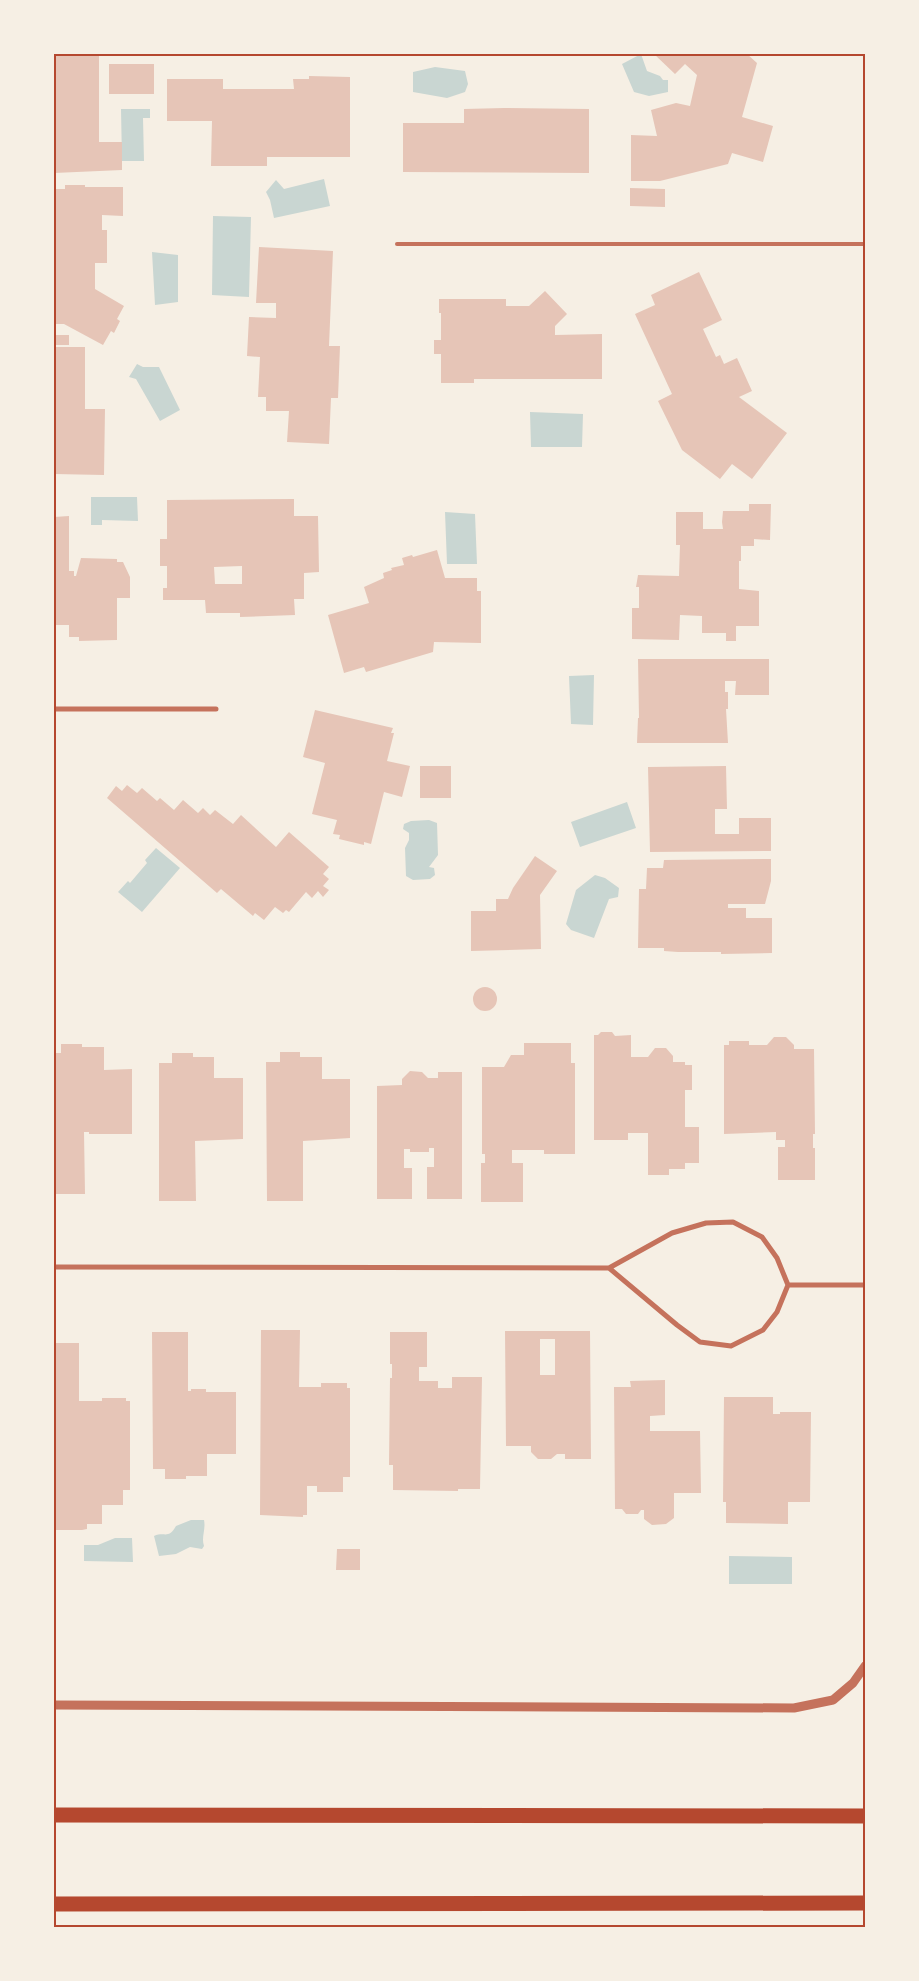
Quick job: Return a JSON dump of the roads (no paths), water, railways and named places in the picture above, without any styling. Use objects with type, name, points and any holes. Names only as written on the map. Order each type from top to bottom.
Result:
[{"type":"highway","points":[[54,1815],[865,1816]]},
{"type":"highway","points":[[54,1904],[865,1903]]},
{"type":"street","points":[[54,709],[216,709]]},
{"type":"street","points":[[54,1267],[609,1268],[672,1233],[706,1223],[733,1222],[762,1237],[777,1258],[788,1285],[777,1312],[762,1330],[731,1346],[700,1342],[609,1268]]},
{"type":"street","points":[[788,1285],[865,1285]]},
{"type":"street","points":[[54,1705],[794,1708],[833,1700],[854,1683],[865,1666]]},
{"type":"lane","points":[[397,244],[865,244]]}]
